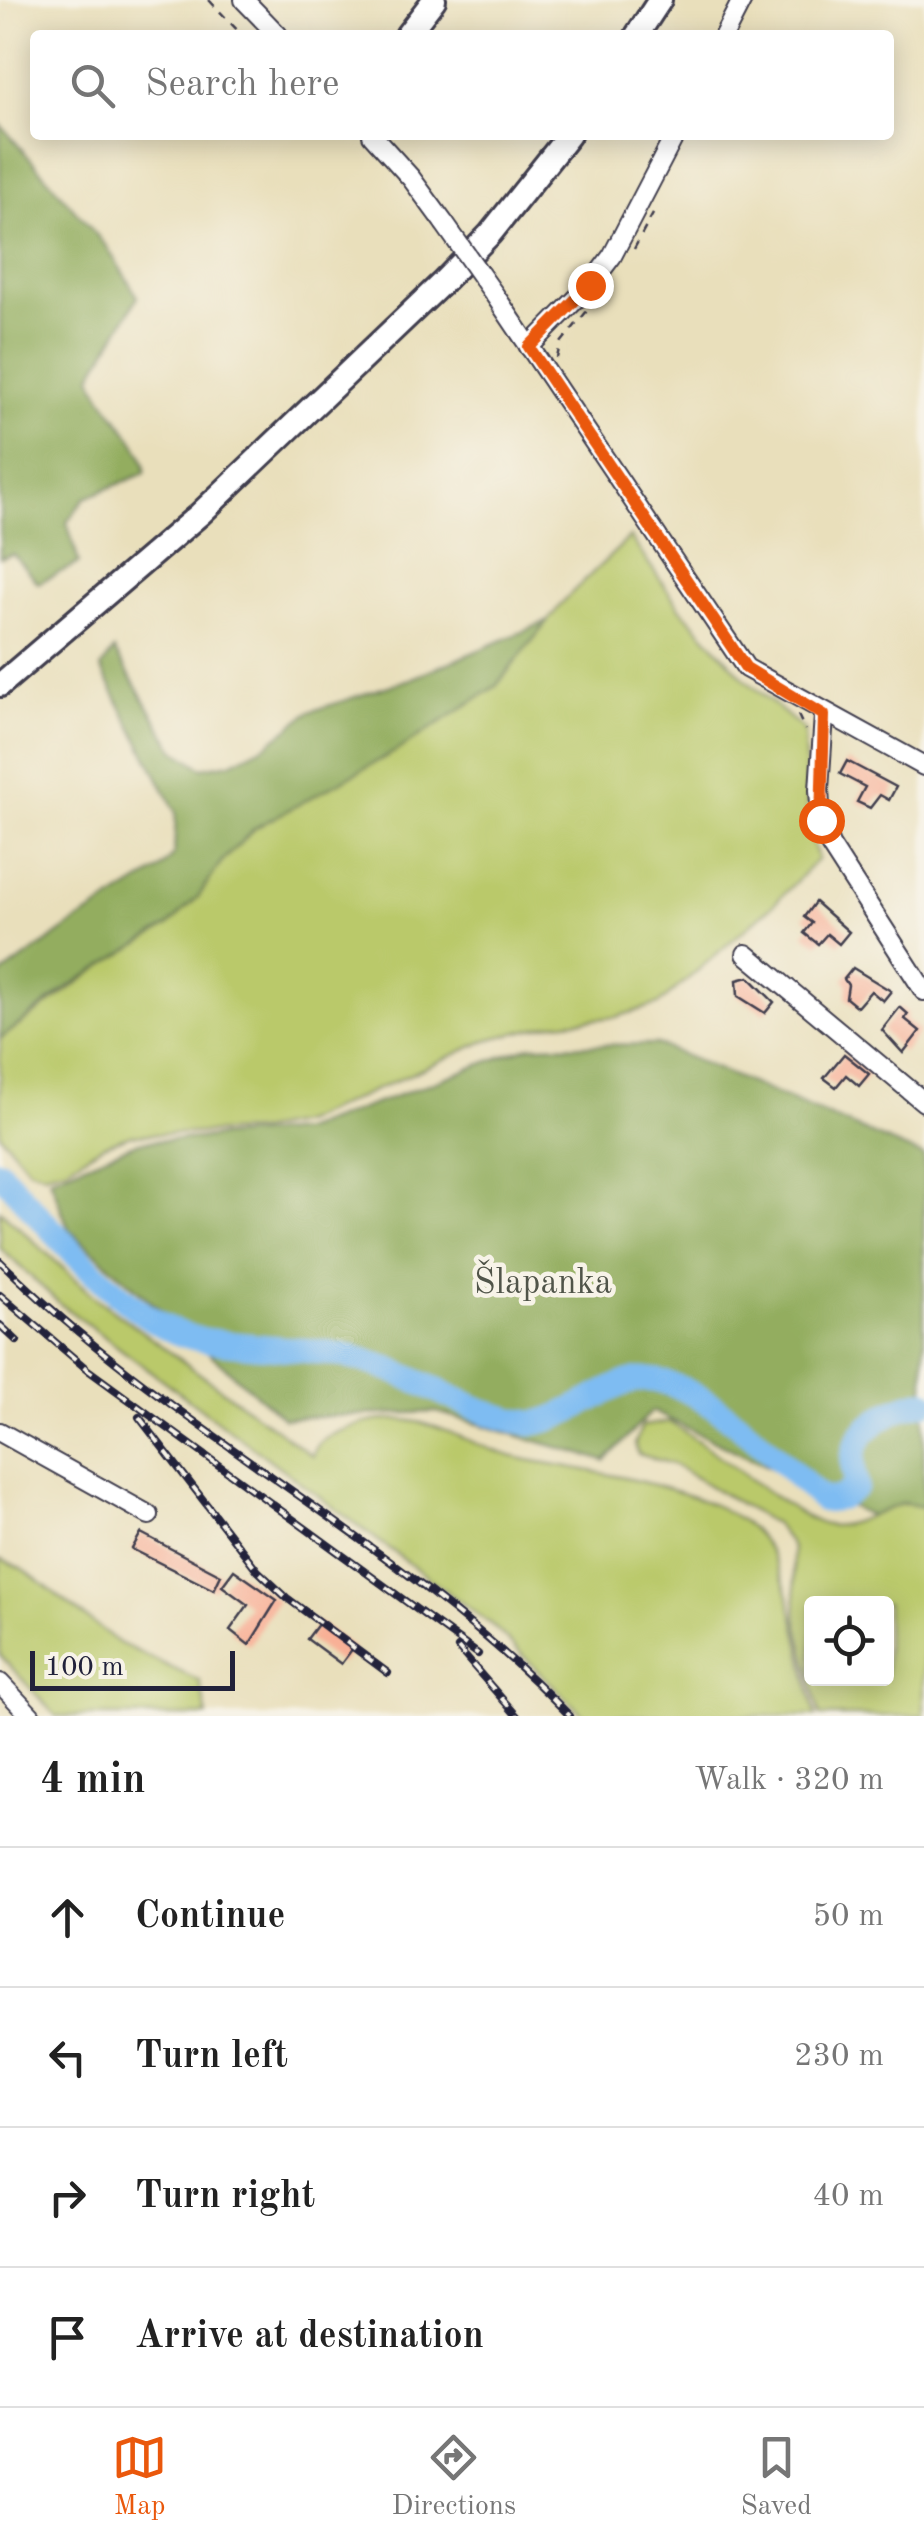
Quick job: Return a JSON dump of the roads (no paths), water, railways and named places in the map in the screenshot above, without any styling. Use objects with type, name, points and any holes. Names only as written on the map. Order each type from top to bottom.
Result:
[{"type":"main road","points":[[411,30],[434,0]]},
{"type":"main road","points":[[640,30],[660,0]]},
{"type":"main road","points":[[9,678],[200,514],[441,284],[490,234],[566,140]]},
{"type":"street","points":[[244,0],[273,30]]},
{"type":"street","points":[[727,30],[742,0]]},
{"type":"street","points":[[377,140],[412,178],[494,294],[746,668],[824,715],[924,766]]},
{"type":"street","points":[[529,347],[590,285],[612,256],[673,140]]},
{"type":"street","points":[[824,715],[821,820],[830,845],[924,991]]},
{"type":"street","points":[[746,954],[924,1102]]},
{"type":"street","points":[[0,1432],[150,1515]]},
{"type":"street","points":[[0,1683],[31,1716]]},
{"type":"waterway","name":"Šlapanka","points":[[0,1172],[116,1293],[170,1329],[216,1342],[353,1358],[393,1371],[472,1407],[531,1423],[553,1418],[628,1382],[652,1380],[679,1387],[733,1420],[823,1500],[841,1498],[856,1486],[854,1453],[872,1425],[903,1407],[924,1402]]},
{"type":"railway","points":[[0,1261],[67,1323],[138,1380],[434,1595],[504,1653],[570,1716]]},
{"type":"railway","points":[[0,1295],[88,1370],[478,1654]]},
{"type":"railway","points":[[0,1325],[17,1341]]},
{"type":"railway","points":[[139,1417],[258,1571],[287,1598],[388,1673]]},
{"type":"railway","points":[[458,1648],[517,1716]]}]
